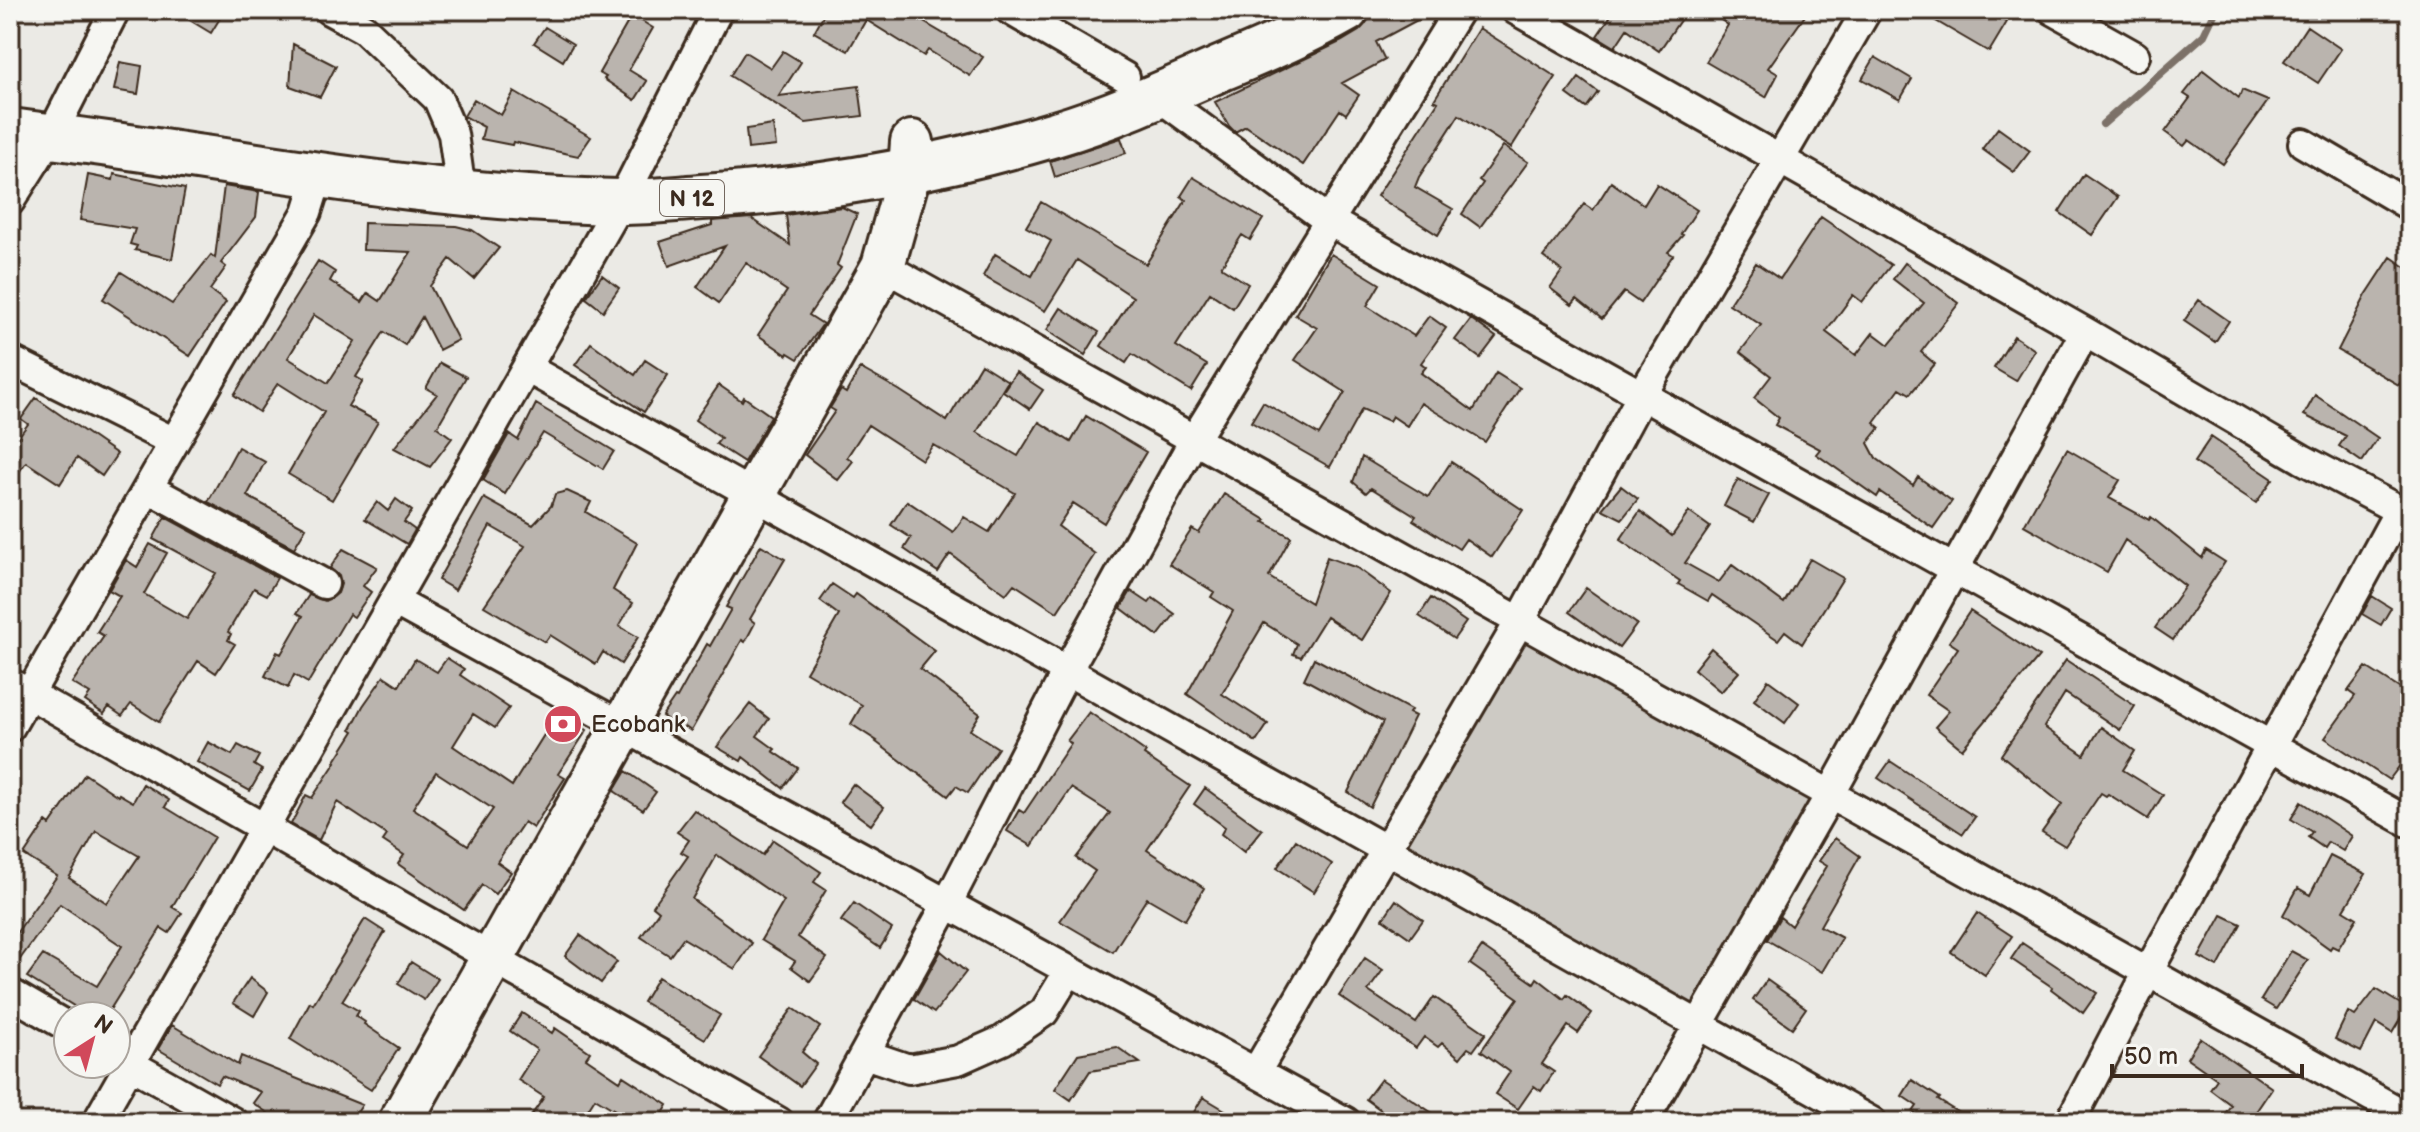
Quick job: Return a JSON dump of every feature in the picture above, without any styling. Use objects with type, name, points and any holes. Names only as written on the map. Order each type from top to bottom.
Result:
[{"type":"main road","name":"N 12","points":[[1141,86],[1294,10]]},
{"type":"main road","name":"N 12","points":[[10,111],[40,128],[318,177],[460,193],[626,191],[745,172],[911,156],[1052,104],[1141,86],[1309,31],[1346,10]]},
{"type":"main road","name":"N 12","points":[[40,128],[319,158],[459,177],[626,191]]},
{"type":"street","points":[[10,201],[40,128],[115,10]]},
{"type":"street","points":[[329,10],[370,19],[438,99],[453,134],[459,177]]},
{"type":"street","points":[[132,1045],[265,827],[527,368],[626,191],[718,10]]},
{"type":"street","points":[[1010,10],[1141,86],[1329,221],[2410,823]]},
{"type":"street","points":[[827,1122],[1194,440],[1459,10]]},
{"type":"street","points":[[1516,10],[2085,332],[2302,459],[2405,512],[2271,746],[2070,1122]]},
{"type":"street","points":[[1256,1072],[1520,621],[1642,395],[1867,10]]},
{"type":"street","points":[[2053,10],[2135,56]]},
{"type":"street","points":[[2303,143],[2410,206]]},
{"type":"street","points":[[400,1122],[883,266],[911,156]]},
{"type":"street","points":[[10,727],[20,688],[148,488],[307,212],[318,177]]},
{"type":"street","points":[[883,266],[2410,1118]]},
{"type":"street","points":[[1643,1122],[1956,570],[2085,332]]},
{"type":"street","points":[[10,360],[174,442]]},
{"type":"street","points":[[527,368],[1872,1122]]},
{"type":"street","points":[[148,488],[324,584]]},
{"type":"street","points":[[394,601],[1346,1122]]},
{"type":"street","points":[[20,688],[779,1122]]},
{"type":"street","points":[[865,1054],[909,1069],[958,1060],[1003,1040],[1044,1012],[1069,971]]},
{"type":"street","points":[[10,993],[52,1018]]},
{"type":"street","points":[[132,1065],[233,1122]]},
{"type":"street","points":[[97,1122],[115,1080]]},
{"type":"shaded area","points":[[1520,621],[1830,795],[1700,1026],[1387,851]]},
{"type":"building","points":[[173,10],[225,10],[211,33]]},
{"type":"building","points":[[826,10],[903,10],[983,57],[970,76],[928,50],[924,56],[866,20],[848,51],[814,32]]},
{"type":"building","points":[[1387,10],[1436,10],[1376,42],[1385,60],[1342,83],[1359,95],[1346,114],[1340,110],[1303,165],[1246,126],[1235,132],[1229,126],[1215,102],[1342,41],[1359,31],[1368,20]]},
{"type":"building","points":[[1599,10],[1687,10],[1659,51],[1627,29],[1615,47],[1597,36],[1610,17]]},
{"type":"building","points":[[1707,10],[1809,10],[1768,68],[1778,74],[1766,97],[1706,62],[1728,25]]},
{"type":"building","points":[[1917,10],[1985,10],[2007,22],[1989,52]]},
{"type":"building","points":[[632,15],[653,28],[629,70],[647,81],[635,100],[599,73]]},
{"type":"building","points":[[2307,26],[2341,49],[2318,83],[2284,61]]},
{"type":"building","points":[[545,27],[573,44],[563,61],[534,43]]},
{"type":"building","points":[[1479,28],[1556,77],[1511,148],[1459,115],[1415,187],[1453,209],[1438,235],[1377,196],[1438,102],[1434,100]]},
{"type":"building","points":[[293,44],[336,66],[320,97],[290,86]]},
{"type":"building","points":[[783,51],[801,62],[779,96],[859,86],[863,116],[806,123],[730,76],[745,52],[771,68]]},
{"type":"building","points":[[1875,57],[1912,79],[1900,100],[1862,79]]},
{"type":"building","points":[[120,62],[142,66],[138,94],[114,90]]},
{"type":"building","points":[[2203,70],[2239,98],[2242,90],[2268,101],[2223,164],[2189,140],[2184,146],[2165,132],[2190,98],[2184,94]]},
{"type":"building","points":[[1579,78],[1598,92],[1586,108],[1567,94]]},
{"type":"building","points":[[514,92],[591,137],[578,156],[513,142],[512,145],[481,139],[484,127],[464,116],[474,99],[501,115]]},
{"type":"building","points":[[773,125],[776,146],[748,149],[746,129]]},
{"type":"building","points":[[1998,128],[2030,151],[2014,172],[1982,149]]},
{"type":"building","points":[[1121,138],[1126,153],[1055,177],[1050,161]]},
{"type":"building","points":[[1503,146],[1528,162],[1480,227],[1462,214],[1483,183],[1479,180]]},
{"type":"building","points":[[114,174],[185,189],[172,259],[135,250],[137,246],[130,244],[135,229],[80,220],[88,175],[113,180]]},
{"type":"building","points":[[2084,174],[2118,197],[2092,235],[2059,212]]},
{"type":"building","points":[[1193,177],[1263,219],[1250,240],[1242,235],[1221,267],[1248,284],[1233,308],[1210,293],[1176,346],[1207,365],[1191,391],[1132,354],[1126,363],[1101,346],[1133,297],[1077,260],[1045,311],[983,276],[995,254],[1032,276],[1051,241],[1026,227],[1041,202],[1146,264],[1186,200],[1181,196]]},
{"type":"building","points":[[1611,182],[1644,205],[1657,184],[1697,210],[1683,235],[1668,252],[1673,255],[1640,303],[1624,292],[1602,319],[1577,299],[1572,305],[1550,288],[1562,271],[1543,257],[1584,204],[1593,210]]},
{"type":"building","points":[[224,186],[259,192],[256,217],[221,263],[226,267],[210,290],[226,302],[190,356],[103,299],[121,272],[172,304],[211,255],[215,258]]},
{"type":"building","points":[[842,207],[857,214],[837,265],[841,268],[809,315],[823,324],[798,359],[758,335],[787,291],[746,263],[719,303],[697,287],[725,246],[669,266],[660,242],[712,225],[712,221],[751,218],[790,245],[786,215]]},
{"type":"building","points":[[1821,217],[1891,265],[1862,302],[1853,295],[1826,332],[1856,355],[1873,333],[1889,345],[1924,303],[1893,279],[1905,263],[1959,303],[1921,352],[1935,364],[1910,394],[1900,388],[1874,423],[1880,428],[1868,443],[1876,458],[1913,485],[1918,477],[1952,501],[1933,528],[1880,492],[1877,497],[1816,454],[1820,449],[1775,425],[1779,418],[1754,398],[1771,376],[1740,352],[1761,325],[1729,304],[1756,263],[1780,279]]},
{"type":"building","points":[[364,223],[456,226],[472,230],[499,248],[474,279],[450,259],[430,286],[458,340],[439,350],[422,317],[405,345],[384,332],[356,377],[363,381],[348,406],[378,422],[332,500],[288,474],[324,412],[278,383],[259,412],[234,395],[318,261],[335,272],[330,281],[362,302],[368,293],[380,301],[411,252],[363,250]],"holes":[[[314,315],[355,341],[328,383],[288,358]]]},
{"type":"building","points":[[1331,254],[1380,284],[1367,306],[1414,336],[1429,316],[1446,328],[1421,363],[1426,367],[1421,373],[1473,411],[1496,373],[1520,388],[1485,442],[1421,403],[1407,426],[1392,416],[1389,421],[1362,409],[1330,467],[1251,422],[1263,402],[1319,435],[1345,392],[1295,360],[1317,328],[1295,315]]},
{"type":"building","points":[[2391,257],[2410,270],[2410,364],[2399,385],[2338,350],[2366,295]]},
{"type":"building","points":[[602,275],[619,288],[603,311],[586,298]]},
{"type":"building","points":[[2199,300],[2229,321],[2215,342],[2184,321]]},
{"type":"building","points":[[1061,308],[1099,332],[1085,355],[1047,330]]},
{"type":"building","points":[[1471,319],[1496,337],[1480,358],[1455,340]]},
{"type":"building","points":[[2014,336],[2035,350],[2016,381],[1994,368]]},
{"type":"building","points":[[591,343],[635,375],[645,360],[668,375],[644,412],[575,365]]},
{"type":"building","points":[[440,363],[466,377],[437,427],[452,438],[430,467],[394,448],[437,394],[426,388]]},
{"type":"building","points":[[981,364],[1008,381],[977,432],[1018,456],[1039,422],[1071,442],[1086,416],[1146,452],[1104,523],[1073,503],[1058,526],[1095,554],[1057,612],[1014,584],[1006,594],[950,554],[938,572],[904,549],[911,538],[891,525],[907,501],[953,532],[964,517],[989,532],[1015,493],[933,445],[922,460],[868,425],[847,457],[853,461],[838,480],[805,455],[835,411],[830,408],[841,390],[846,393],[860,368],[947,421]]},
{"type":"building","points":[[1016,372],[1043,390],[1030,409],[1003,391]]},
{"type":"building","points":[[719,385],[742,401],[744,397],[771,416],[744,462],[716,444],[721,438],[695,420]]},
{"type":"building","points":[[2315,395],[2378,438],[2362,462],[2339,446],[2346,436],[2304,415]]},
{"type":"building","points":[[36,398],[117,454],[102,476],[77,458],[60,484],[26,462],[10,485],[10,448],[28,424],[21,419]]},
{"type":"building","points":[[536,404],[614,451],[603,469],[543,433],[505,494],[483,480],[509,434],[518,440]]},
{"type":"building","points":[[2211,437],[2273,479],[2256,503],[2194,462]]},
{"type":"building","points":[[238,447],[265,462],[247,496],[306,528],[294,548],[208,502]]},
{"type":"building","points":[[2067,449],[2120,480],[2109,498],[2149,520],[2151,517],[2202,558],[2206,550],[2225,562],[2173,640],[2155,628],[2185,586],[2125,540],[2107,572],[2024,525]]},
{"type":"building","points":[[1362,457],[1428,497],[1451,462],[1523,510],[1492,557],[1466,539],[1459,549],[1413,520],[1416,516],[1371,488],[1366,493],[1353,482]]},
{"type":"building","points":[[1738,479],[1769,495],[1754,522],[1724,506]]},
{"type":"building","points":[[1621,486],[1638,499],[1622,519],[1602,509]]},
{"type":"building","points":[[567,491],[591,502],[586,512],[637,543],[613,590],[633,603],[619,626],[638,637],[621,664],[603,652],[596,664],[550,635],[545,642],[484,606],[525,546],[490,526],[455,590],[438,580],[484,498],[533,525],[551,506],[555,494]]},
{"type":"building","points":[[1224,494],[1291,537],[1269,577],[1311,603],[1327,557],[1357,568],[1391,593],[1362,640],[1326,617],[1301,657],[1293,654],[1297,644],[1264,623],[1222,694],[1268,724],[1256,742],[1187,694],[1233,611],[1211,597],[1214,592],[1169,564],[1192,529],[1199,533]]},
{"type":"building","points":[[396,499],[412,511],[404,522],[415,530],[407,544],[365,519],[377,502],[388,511]]},
{"type":"building","points":[[1640,511],[1672,536],[1689,512],[1710,527],[1685,563],[1719,582],[1732,565],[1784,603],[1810,559],[1843,578],[1802,644],[1785,631],[1778,640],[1712,595],[1708,601],[1678,584],[1680,581],[1620,540]]},
{"type":"building","points":[[165,517],[277,578],[267,595],[254,588],[228,632],[231,634],[228,640],[235,644],[216,673],[198,661],[159,722],[131,704],[122,716],[109,707],[104,714],[85,701],[90,694],[72,683],[104,636],[97,632],[120,596],[109,590],[126,560],[137,567],[150,544],[167,553],[144,594],[187,619],[216,573],[153,539]]},
{"type":"building","points":[[761,545],[785,559],[750,619],[755,623],[745,642],[742,640],[691,731],[685,727],[683,730],[662,716],[677,698],[707,644],[710,646],[731,609],[726,607]]},
{"type":"building","points":[[343,549],[377,567],[363,586],[371,592],[354,617],[349,614],[308,683],[294,675],[288,688],[265,676],[277,652],[281,654],[303,616],[297,613],[309,595],[325,601],[338,593],[341,584],[339,576],[330,568]]},
{"type":"building","points":[[832,584],[853,598],[856,594],[935,651],[920,669],[980,714],[970,730],[998,748],[968,793],[956,786],[948,796],[851,724],[862,705],[806,672],[839,615],[820,601]]},
{"type":"building","points":[[1586,588],[1637,624],[1619,648],[1569,612]]},
{"type":"building","points":[[1131,591],[1149,603],[1153,598],[1175,614],[1158,636],[1121,608]]},
{"type":"building","points":[[2372,596],[2391,608],[2381,625],[2362,614]]},
{"type":"building","points":[[1431,598],[1466,622],[1454,639],[1419,616]]},
{"type":"building","points":[[1970,611],[2039,657],[1962,749],[1935,727],[1949,711],[1926,695],[1958,648],[1949,642]]},
{"type":"building","points":[[1711,648],[1739,672],[1721,692],[1694,669]]},
{"type":"building","points":[[447,658],[464,669],[460,675],[509,708],[495,728],[473,714],[453,746],[512,786],[559,711],[587,730],[558,774],[565,778],[533,828],[524,822],[497,862],[511,872],[495,894],[482,885],[464,910],[398,864],[404,855],[383,841],[387,835],[337,802],[319,840],[291,824],[306,795],[312,798],[336,762],[354,731],[351,729],[363,706],[384,676],[399,686],[415,659],[437,672]],"holes":[[[436,772],[493,809],[468,845],[413,808]]]},
{"type":"building","points":[[1314,658],[1411,710],[1409,713],[1415,716],[1370,807],[1348,792],[1383,722],[1304,679]]},
{"type":"building","points":[[2066,660],[2135,706],[2120,730],[2065,693],[2044,727],[2084,755],[2101,727],[2135,751],[2123,770],[2163,795],[2148,819],[2108,794],[2101,793],[2065,846],[2042,832],[2062,804],[2001,755]]},
{"type":"building","points":[[2366,667],[2410,695],[2410,752],[2389,780],[2325,738],[2355,696],[2348,691]]},
{"type":"building","points":[[1768,680],[1799,703],[1785,723],[1754,700]]},
{"type":"building","points":[[750,704],[769,719],[757,736],[798,768],[783,788],[743,757],[741,761],[717,747]]},
{"type":"building","points":[[1089,712],[1190,786],[1147,850],[1204,888],[1185,920],[1147,898],[1113,952],[1060,921],[1095,871],[1076,858],[1110,813],[1071,788],[1032,846],[1007,831],[1019,810],[1024,813],[1071,743],[1067,741]]},
{"type":"building","points":[[208,742],[232,755],[238,745],[259,756],[254,765],[262,770],[250,791],[197,762]]},
{"type":"building","points":[[1890,761],[1975,817],[1963,834],[1878,778]]},
{"type":"building","points":[[626,771],[656,792],[643,810],[614,791]]},
{"type":"building","points":[[85,774],[133,802],[143,784],[169,800],[165,807],[214,837],[172,907],[182,913],[169,933],[161,928],[116,1000],[64,1000],[27,977],[43,955],[97,986],[122,946],[60,904],[10,973],[10,942],[57,876],[24,855],[46,822],[50,825]],"holes":[[[96,831],[139,856],[107,903],[69,878]]]},
{"type":"building","points":[[853,784],[884,807],[871,825],[840,802]]},
{"type":"building","points":[[1205,788],[1262,830],[1244,852],[1221,834],[1225,827],[1194,804]]},
{"type":"building","points":[[2301,802],[2352,836],[2343,851],[2328,842],[2324,848],[2308,837],[2312,832],[2291,819]]},
{"type":"building","points":[[694,810],[763,855],[773,840],[821,872],[814,882],[826,890],[798,937],[827,958],[810,981],[791,967],[795,961],[761,940],[784,901],[717,855],[692,899],[752,943],[735,969],[683,938],[670,956],[641,937],[659,911],[653,906],[688,856],[681,852],[689,840],[677,832]]},
{"type":"building","points":[[1835,838],[1860,856],[1820,926],[1842,938],[1822,972],[1767,940],[1780,917],[1791,926],[1827,866],[1819,861]]},
{"type":"building","points":[[1296,840],[1332,864],[1314,892],[1277,868]]},
{"type":"building","points":[[2330,856],[2366,874],[2344,910],[2357,918],[2338,949],[2332,946],[2330,949],[2283,915],[2298,888],[2310,895]]},
{"type":"building","points":[[1396,900],[1423,920],[1410,938],[1383,919]]},
{"type":"building","points":[[854,903],[892,929],[880,948],[841,921]]},
{"type":"building","points":[[1977,913],[2012,936],[1985,975],[1951,952]]},
{"type":"building","points":[[2222,915],[2241,924],[2218,967],[2199,957]]},
{"type":"building","points":[[365,919],[385,932],[342,1001],[359,1011],[356,1016],[364,1024],[399,1048],[371,1090],[290,1039],[310,1002],[313,1004]]},
{"type":"building","points":[[580,935],[617,962],[601,983],[565,956]]},
{"type":"building","points":[[2022,943],[2097,993],[2083,1013],[2011,959]]},
{"type":"building","points":[[1482,947],[1534,983],[1537,978],[1564,999],[1567,995],[1592,1013],[1578,1033],[1568,1026],[1542,1064],[1554,1072],[1541,1091],[1534,1086],[1518,1109],[1495,1094],[1510,1072],[1481,1051],[1518,998],[1470,964]]},
{"type":"building","points":[[941,951],[966,972],[934,1013],[914,999]]},
{"type":"building","points":[[2291,951],[2308,960],[2276,1009],[2261,1000]]},
{"type":"building","points":[[1365,958],[1383,970],[1368,991],[1416,1023],[1434,997],[1486,1033],[1473,1051],[1468,1048],[1460,1058],[1442,1043],[1438,1047],[1424,1037],[1416,1048],[1339,996]]},
{"type":"building","points":[[411,962],[438,979],[424,1000],[398,984]]},
{"type":"building","points":[[658,977],[720,1015],[705,1039],[643,1002]]},
{"type":"building","points":[[250,978],[268,992],[254,1016],[233,1003]]},
{"type":"building","points":[[1767,980],[1806,1008],[1792,1028],[1753,1000]]},
{"type":"building","points":[[2376,989],[2407,1008],[2392,1033],[2376,1023],[2361,1052],[2335,1039],[2348,1012],[2355,1016]]},
{"type":"building","points":[[793,1008],[820,1027],[802,1052],[816,1064],[800,1086],[758,1056]]},
{"type":"building","points":[[522,1013],[552,1033],[555,1028],[590,1052],[586,1058],[620,1081],[623,1076],[668,1105],[658,1122],[635,1122],[595,1098],[580,1122],[527,1122],[544,1097],[518,1080],[537,1050],[510,1031]]},
{"type":"building","points":[[172,1025],[238,1065],[241,1056],[362,1105],[351,1122],[313,1122],[297,1113],[291,1122],[281,1122],[253,1103],[261,1092],[222,1076],[217,1084],[158,1049]]},
{"type":"building","points":[[2200,1038],[2272,1088],[2249,1122],[2219,1122],[2231,1105],[2210,1089],[2217,1079],[2187,1058]]},
{"type":"building","points":[[1117,1047],[1140,1063],[1090,1071],[1071,1100],[1055,1089],[1078,1054]]},
{"type":"building","points":[[1381,1079],[1446,1122],[1397,1122],[1366,1099]]},
{"type":"building","points":[[1912,1080],[1973,1122],[1928,1122],[1913,1112],[1917,1106],[1902,1096]]},
{"type":"building","points":[[1203,1097],[1245,1122],[1188,1122]]},
{"type":"waterway","points":[[2103,124],[2204,35],[2216,10]]},
{"type":"place","name":"Ecobank","points":[[563,724]]}]
